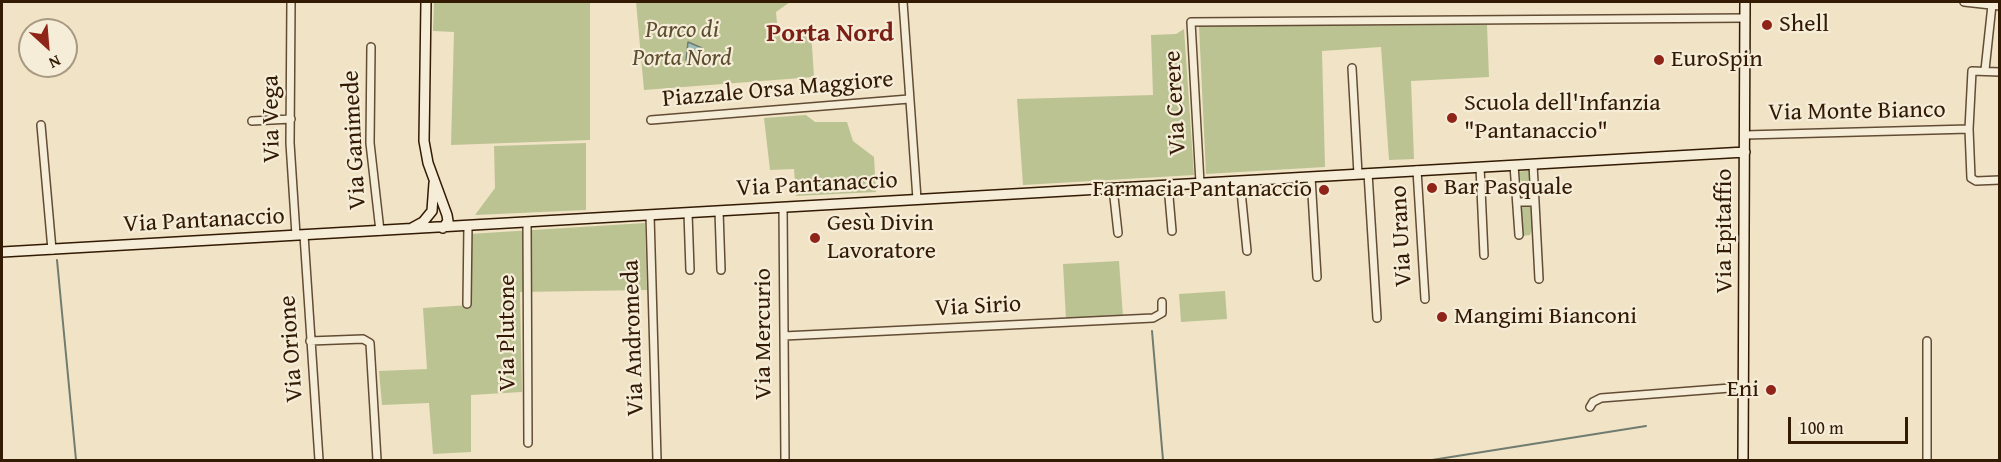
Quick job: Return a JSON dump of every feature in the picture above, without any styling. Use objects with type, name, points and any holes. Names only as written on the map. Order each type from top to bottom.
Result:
[{"type":"street","name":"Via Vega","points":[[291,2],[291,119],[300,235]]},
{"type":"street","points":[[426,2],[424,141],[434,182],[447,216],[438,228],[429,224],[434,182]]},
{"type":"street","points":[[903,2],[917,199]]},
{"type":"street","name":"Via Epitaffio","points":[[1743,460],[1746,2]]},
{"type":"street","points":[[1965,2],[1996,5],[1985,70]]},
{"type":"street","name":"Via Cerere","points":[[1200,183],[1191,22],[1745,18]]},
{"type":"street","name":"Via Ganimede","points":[[371,47],[370,143],[380,231]]},
{"type":"street","points":[[1352,68],[1358,174]]},
{"type":"street","points":[[2000,72],[1972,71],[1969,129],[1971,178],[1976,181],[2000,180]]},
{"type":"street","name":"Piazzale Orsa Maggiore","points":[[651,120],[909,99]]},
{"type":"street","points":[[252,121],[291,119]]},
{"type":"street","points":[[41,125],[52,249]]},
{"type":"street","name":"Via Monte Bianco","points":[[1745,135],[1969,129]]},
{"type":"street","name":"Via Pantanaccio","points":[[2,252],[1745,152]]},
{"type":"street","points":[[1533,164],[1539,279]]},
{"type":"street","points":[[1514,165],[1519,235]]},
{"type":"street","points":[[1480,167],[1484,255]]},
{"type":"street","name":"Via Urano","points":[[1417,170],[1425,299]]},
{"type":"street","points":[[1368,173],[1377,318]]},
{"type":"street","points":[[1311,177],[1317,277]]},
{"type":"street","points":[[1240,181],[1247,251]]},
{"type":"street","points":[[1168,185],[1172,231]]},
{"type":"street","points":[[1113,188],[1118,233]]},
{"type":"street","points":[[1518,202],[1534,202]]},
{"type":"street","name":"Via Mercurio","points":[[783,207],[784,460]]},
{"type":"street","name":"Via Pantanaccio","points":[[409,229],[440,209],[447,216],[468,225]]},
{"type":"street","points":[[719,211],[721,270]]},
{"type":"street","points":[[688,213],[690,270]]},
{"type":"street","name":"Via Andromeda","points":[[650,215],[657,460]]},
{"type":"street","name":"Via Plutone","points":[[527,222],[528,443]]},
{"type":"street","points":[[467,304],[468,225]]},
{"type":"street","name":"Via Orione","points":[[300,235],[319,460]]},
{"type":"street","name":"Via Sirio","points":[[784,336],[1153,318],[1161,314],[1162,302]]},
{"type":"street","points":[[310,341],[363,339],[370,343],[377,460]]},
{"type":"street","points":[[1927,342],[1927,460]]},
{"type":"street","points":[[1590,407],[1593,402],[1601,398],[1743,387]]},
{"type":"green space","points":[[434,2],[590,2],[590,140],[451,145],[454,32],[433,31]]},
{"type":"green space","name":"Parco di Porta Nord","points":[[636,2],[790,2],[776,12],[777,23],[782,33],[811,31],[814,77],[644,90]]},
{"type":"green space","points":[[1487,25],[1489,77],[1411,81],[1414,159],[1389,160],[1381,47],[1322,51],[1325,167],[1206,174],[1199,26]]},
{"type":"green space","points":[[1184,29],[1194,175],[1023,185],[1017,99],[1153,95],[1151,35],[1176,34]]},
{"type":"green space","points":[[806,115],[815,122],[847,122],[853,141],[874,157],[876,192],[796,196],[794,169],[770,170],[764,118]]},
{"type":"green space","points":[[586,143],[586,210],[475,215],[495,188],[494,146]]},
{"type":"green space","points":[[1532,170],[1533,226],[1530,235],[1522,236],[1520,208],[1526,202],[1525,184],[1518,178],[1518,172]]},
{"type":"green space","points":[[645,223],[647,290],[520,292],[522,392],[471,395],[471,452],[433,454],[429,403],[382,405],[379,371],[427,369],[423,308],[470,305],[469,234]]},
{"type":"green space","points":[[1119,261],[1123,317],[1066,320],[1063,264]]},
{"type":"green space","points":[[1225,291],[1227,319],[1181,322],[1179,294]]},
{"type":"water","points":[[688,42],[702,48],[700,59],[686,60]]},
{"type":"waterway","points":[[57,260],[76,460]]},
{"type":"waterway","points":[[1152,331],[1163,460]]},
{"type":"waterway","points":[[1432,460],[1646,426]]},
{"type":"place","name":"Shell","points":[[1767,25]]},
{"type":"place","name":"EuroSpin","points":[[1659,60]]},
{"type":"place","name":"Scuola dell'Infanzia \"Pantanaccio\"","points":[[1452,118]]},
{"type":"place","name":"Bar Pasquale","points":[[1432,188]]},
{"type":"place","name":"Farmacia Pantanaccio","points":[[1324,190]]},
{"type":"place","name":"Gesù Divin Lavoratore","points":[[815,238]]},
{"type":"place","name":"Mangimi Bianconi","points":[[1442,317]]},
{"type":"place","name":"Eni","points":[[1771,390]]},
{"type":"district","name":"Porta Nord","points":[[830,34]]}]
